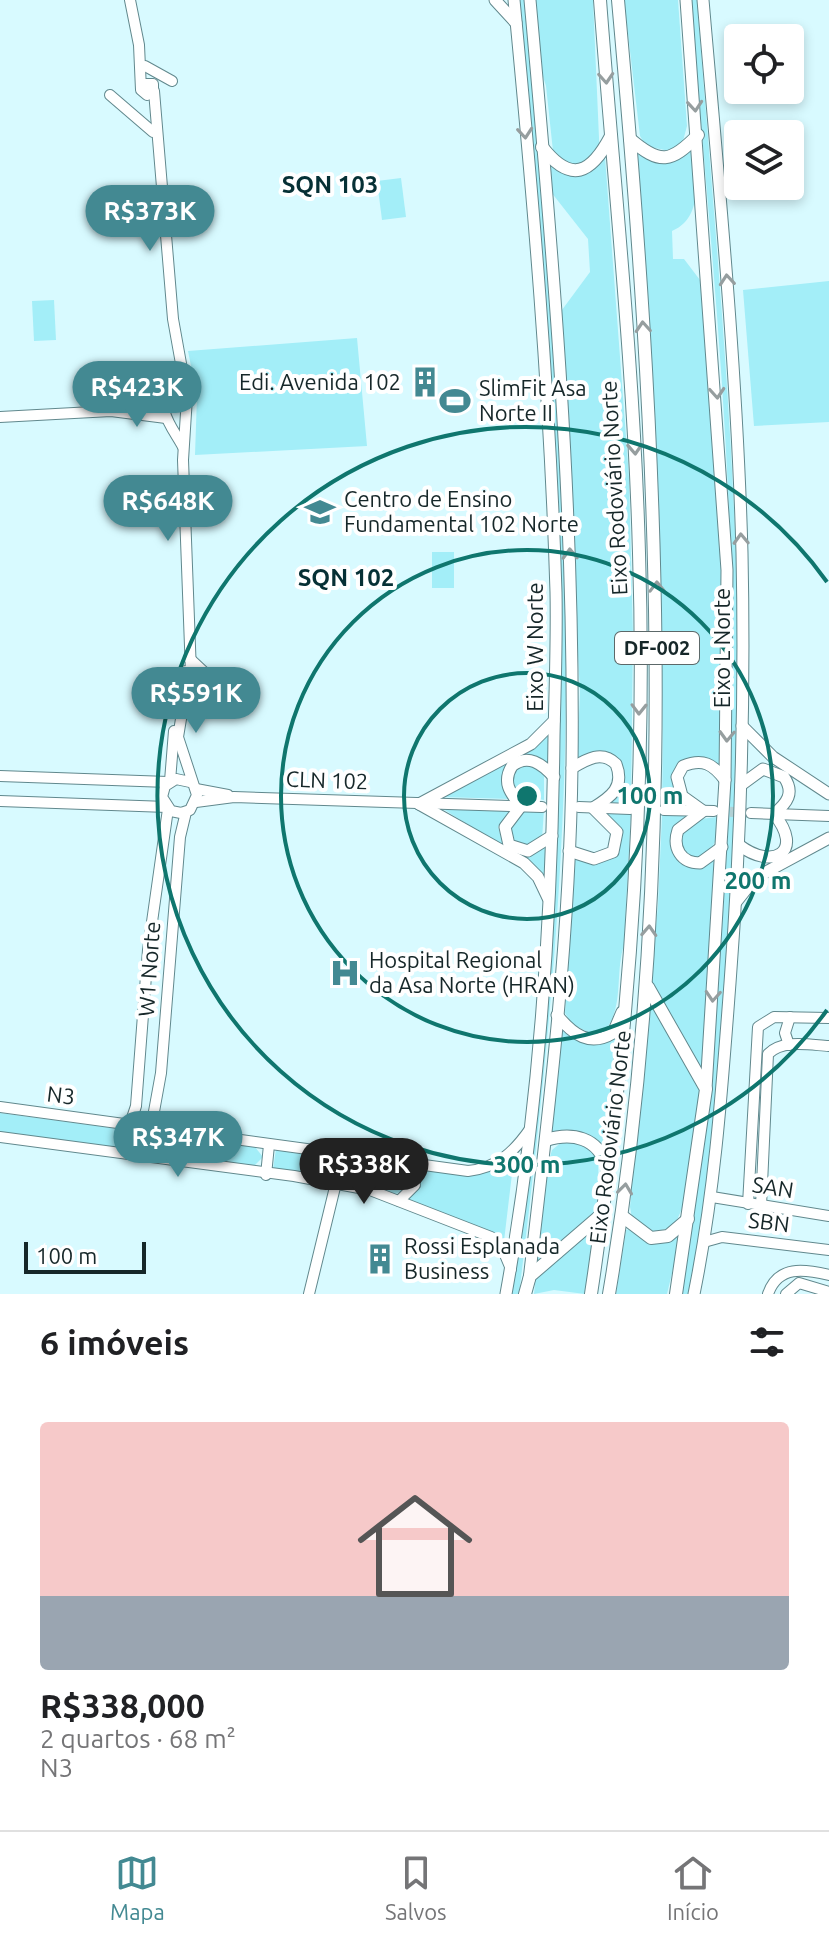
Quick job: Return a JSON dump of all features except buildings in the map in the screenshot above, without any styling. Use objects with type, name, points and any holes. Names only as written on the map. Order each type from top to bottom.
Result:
[{"type":"highway","name":"Eixo Rodoviário Norte","points":[[591,1294],[627,997],[637,831],[639,554],[600,0]]},
{"type":"highway","name":"Eixo Rodoviário Norte","points":[[609,1294],[622,1216],[646,985],[654,843],[657,586],[651,440],[618,0]]},
{"type":"highway","points":[[630,139],[650,155],[664,158],[682,151],[698,135]]},
{"type":"highway","points":[[542,147],[566,170],[578,171],[596,160],[611,136]]},
{"type":"highway","name":"Eixo Rodoviário Norte","points":[[646,985],[706,1089]]},
{"type":"highway","points":[[676,1294],[706,1089]]},
{"type":"highway","points":[[546,1140],[568,1135],[594,1144],[604,1157],[608,1173]]},
{"type":"highway","name":"Eixo Rodoviário Norte","points":[[530,1276],[602,1214]]},
{"type":"highway","points":[[622,1216],[651,1238],[668,1236],[688,1219]]},
{"type":"highway","points":[[527,1294],[530,1276]]},
{"type":"main road","points":[[130,0],[159,146],[186,416],[187,673],[195,683],[183,688],[178,703],[169,782],[162,797],[167,808]]},
{"type":"main road","points":[[135,16],[139,0]]},
{"type":"main road","points":[[495,0],[516,24]]},
{"type":"main road","name":"Eixo W Norte","points":[[506,1294],[530,1129],[549,902],[556,594],[549,440],[514,0]]},
{"type":"main road","name":"Eixo W Norte","points":[[530,0],[567,481],[572,768],[557,1015],[530,1276]]},
{"type":"main road","name":"Eixo L Norte","points":[[686,0],[727,570],[725,780],[706,1089]]},
{"type":"main road","name":"Eixo L Norte","points":[[694,1294],[712,1197],[736,903],[742,726],[737,425],[705,3]]},
{"type":"main road","points":[[139,45],[145,66],[153,132],[159,146]]},
{"type":"main road","points":[[145,66],[172,81]]},
{"type":"main road","points":[[110,95],[153,132]]},
{"type":"main road","points":[[178,356],[162,408],[184,449]]},
{"type":"main road","points":[[111,411],[168,391],[184,389]]},
{"type":"main road","points":[[0,417],[111,411],[178,424],[186,416]]},
{"type":"main road","points":[[187,638],[187,673]]},
{"type":"main road","points":[[189,658],[205,673]]},
{"type":"main road","points":[[166,686],[178,703]]},
{"type":"main road","points":[[0,801],[141,806],[186,812],[196,802],[178,737],[183,688]]},
{"type":"main road","points":[[419,804],[531,744],[555,720]]},
{"type":"main road","points":[[742,726],[773,757],[829,794]]},
{"type":"main road","points":[[572,768],[599,756],[616,764],[619,779],[616,790],[593,808]]},
{"type":"main road","points":[[552,836],[528,851],[509,845],[505,827],[521,806],[508,788],[512,766],[531,760],[554,777]]},
{"type":"main road","points":[[708,811],[682,796],[677,784],[679,771],[689,764],[705,762],[725,780]]},
{"type":"main road","points":[[741,785],[763,769],[781,773],[790,791],[787,802],[774,814]]},
{"type":"main road","points":[[0,776],[193,785]]},
{"type":"main road","name":"CLN 102","points":[[193,785],[234,797]]},
{"type":"main road","name":"CLN 102","points":[[196,802],[234,797],[542,807]]},
{"type":"main road","points":[[419,804],[524,863],[538,877],[549,902]]},
{"type":"main road","points":[[141,806],[164,823]]},
{"type":"main road","points":[[579,807],[630,809]]},
{"type":"main road","name":"W1 Norte","points":[[130,1124],[136,1106],[145,981],[167,808]]},
{"type":"main road","points":[[569,851],[594,859],[613,852],[617,832],[593,808]]},
{"type":"main road","points":[[664,810],[708,811]]},
{"type":"main road","points":[[708,811],[678,830],[675,842],[678,854],[688,861],[700,863],[722,847]]},
{"type":"main road","name":"W1 Norte","points":[[151,1128],[161,1073],[180,837],[186,812]]},
{"type":"main road","points":[[751,813],[829,816]]},
{"type":"main road","points":[[739,845],[763,859],[782,853],[788,837],[774,814]]},
{"type":"main road","points":[[162,835],[180,837]]},
{"type":"main road","points":[[736,903],[755,878],[829,838]]},
{"type":"main road","points":[[557,1015],[575,1034],[598,1040],[613,1033],[627,997]]},
{"type":"main road","points":[[789,1045],[785,1033],[790,1017]]},
{"type":"main road","points":[[748,1204],[755,1033],[769,1018],[829,1018]]},
{"type":"main road","points":[[761,1206],[766,1060],[771,1050],[789,1045],[829,1046]]},
{"type":"main road","points":[[136,1106],[155,1106]]},
{"type":"main road","name":"N3","points":[[0,1107],[468,1171],[483,1169],[509,1154],[530,1129]]},
{"type":"main road","points":[[0,1137],[336,1183],[399,1201],[491,1237],[503,1250],[511,1269]]},
{"type":"main road","points":[[266,1175],[269,1145]]},
{"type":"main road","points":[[399,1201],[413,1191],[415,1177],[400,1162]]},
{"type":"main road","points":[[309,1294],[336,1183]]},
{"type":"main road","name":"SAN","points":[[712,1197],[829,1216]]},
{"type":"main road","name":"SBN","points":[[704,1242],[722,1237],[829,1250]]},
{"type":"main road","points":[[768,1294],[774,1281],[789,1271],[829,1275]]},
{"type":"main road","points":[[786,1294],[799,1283],[829,1292]]},
{"type":"shaded area","points":[[519,0],[525,0],[559,427],[566,683],[562,837],[552,990],[519,1294],[511,1294],[521,1222],[560,697]]},
{"type":"shaded area","points":[[535,0],[593,0],[599,149],[585,164],[566,165],[553,151],[546,86],[539,64]]},
{"type":"shaded area","points":[[624,0],[678,0],[687,126],[683,141],[669,151],[646,146],[640,136]]},
{"type":"shaded area","points":[[691,0],[697,0],[726,366],[737,586],[738,680],[732,870],[717,1088],[696,1253],[688,1294],[681,1294],[712,1043],[725,878],[732,710],[727,468]]},
{"type":"shaded area","points":[[693,142],[696,179],[694,204],[683,224],[672,231],[673,259],[684,259],[703,284],[715,426],[722,578],[719,766],[705,757],[686,759],[673,783],[677,795],[689,806],[662,804],[659,557],[652,393],[635,146],[657,160]]},
{"type":"shaded area","points":[[605,157],[629,477],[633,636],[631,803],[605,803],[621,778],[598,752],[577,761],[580,692],[559,314],[590,272],[588,239],[551,192],[547,160],[567,174],[594,169]]},
{"type":"shaded area","points":[[401,178],[406,217],[382,220],[377,181]]},
{"type":"shaded area","points":[[829,281],[829,422],[754,426],[743,290]]},
{"type":"shaded area","points":[[54,300],[56,340],[34,341],[32,301]]},
{"type":"shaded area","points":[[357,338],[367,446],[195,455],[197,396],[188,351]]},
{"type":"shaded area","points":[[432,552],[454,552],[454,588],[432,588]]},
{"type":"shaded area","points":[[550,729],[550,769],[510,762],[503,781],[511,799],[440,797]]},
{"type":"shaded area","points":[[527,762],[544,773],[544,800],[517,795],[509,776]]},
{"type":"shaded area","points":[[440,807],[511,809],[498,827],[502,840],[511,850],[547,841],[545,883],[533,866]]},
{"type":"shaded area","points":[[544,810],[542,839],[531,846],[509,840],[510,820],[522,811]]},
{"type":"shaded area","points":[[601,812],[631,813],[624,945],[617,999],[612,1020],[606,1029],[591,1034],[571,1023],[565,1013],[575,854],[604,859],[617,824]]},
{"type":"shaded area","points":[[662,815],[687,815],[671,837],[673,849],[682,860],[716,857],[705,1036],[693,1162],[686,1196],[674,1226],[653,1233],[632,1218],[630,1207],[658,905]]},
{"type":"shaded area","points":[[717,817],[711,849],[701,858],[682,855],[679,834],[700,819]]},
{"type":"shaded area","points":[[560,1024],[572,1037],[585,1043],[618,1030],[605,1151],[593,1138],[580,1132],[566,1132],[549,1139]]},
{"type":"shaded area","points":[[0,1113],[255,1147],[263,1157],[254,1166],[0,1132]]},
{"type":"shaded area","points":[[563,1141],[585,1141],[598,1160],[599,1191],[585,1294],[554,1290],[534,1294],[548,1164],[552,1150]]},
{"type":"shaded area","points":[[276,1149],[400,1166],[408,1171],[411,1186],[396,1194],[356,1180],[273,1169]]},
{"type":"shaded area","points":[[514,1157],[504,1241],[490,1231],[407,1199],[418,1186],[415,1168],[479,1173]]},
{"type":"shaded area","points":[[630,1229],[645,1240],[681,1236],[667,1294],[616,1294],[626,1230]]},
{"type":"tunnel","points":[[715,811],[751,813]]},
{"type":"place","name":"Edi. Avenida 102","points":[[425,382]]},
{"type":"place","name":"SlimFit Asa Norte II","points":[[455,401]]},
{"type":"place","name":"Centro de Ensino Fundamental 102 Norte","points":[[320,512]]},
{"type":"place","name":"Hospital Regional da Asa Norte (HRAN)","points":[[345,973]]},
{"type":"place","name":"Rossi Esplanada Business","points":[[380,1259]]},
{"type":"district","name":"SQN 103","points":[[330,185]]},
{"type":"district","name":"SQN 102","points":[[346,578]]}]
